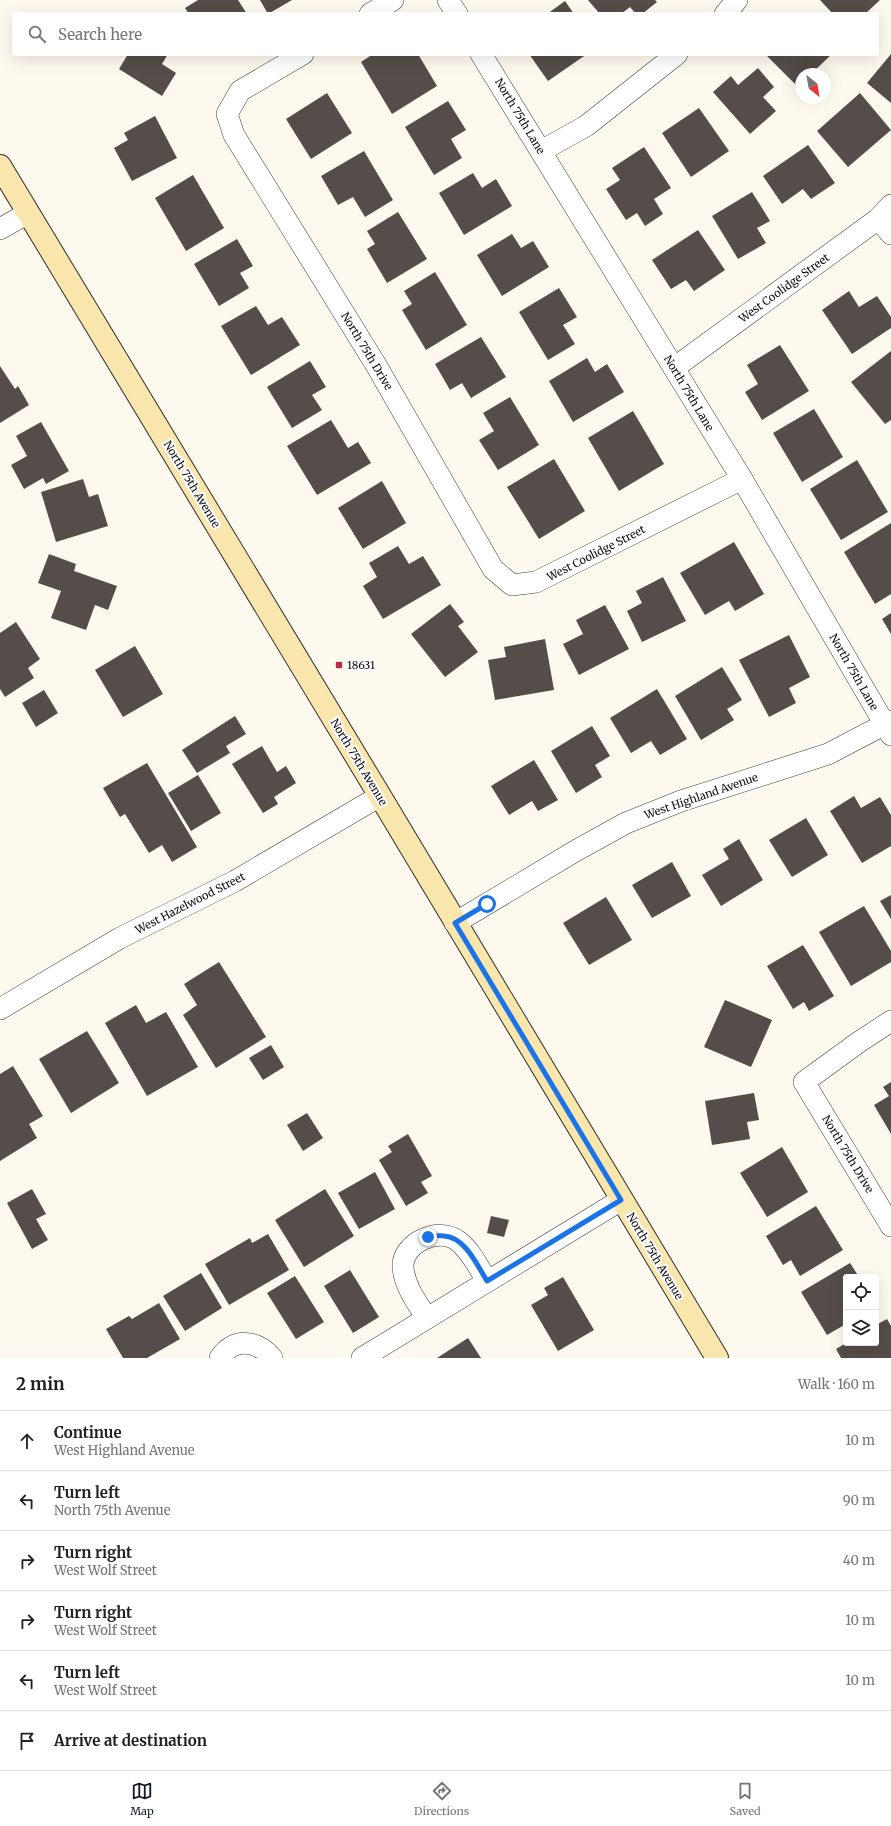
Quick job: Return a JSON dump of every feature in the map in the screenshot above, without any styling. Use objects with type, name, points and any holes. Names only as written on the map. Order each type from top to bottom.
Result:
[{"type":"main road","name":"North 75th Avenue","points":[[0,166],[717,1358]]},
{"type":"street","points":[[373,12],[393,0]]},
{"type":"street","points":[[448,0],[456,12]]},
{"type":"street","points":[[727,12],[737,0]]},
{"type":"street","name":"North 75th Drive","points":[[300,56],[240,91],[227,114],[234,135],[376,366],[493,569],[512,585]]},
{"type":"street","name":"North 75th Lane","points":[[482,56],[742,479],[889,727]]},
{"type":"street","points":[[541,151],[586,126],[674,56]]},
{"type":"street","points":[[0,229],[28,213]]},
{"type":"street","name":"West Coolidge Street","points":[[674,368],[887,219]]},
{"type":"street","name":"West Coolidge Street","points":[[512,585],[536,582],[742,479]]},
{"type":"street","name":"West Highland Avenue","points":[[455,923],[626,823],[681,800],[828,754],[889,727]]},
{"type":"street","name":"West Hazelwood Street","points":[[0,1009],[120,938],[235,881],[380,796]]},
{"type":"street","name":"North 75th Drive","points":[[891,1021],[804,1082],[891,1226]]},
{"type":"street","points":[[362,1358],[621,1200]]},
{"type":"street","points":[[427,1318],[408,1286],[403,1267],[407,1253],[418,1243],[428,1237],[445,1236],[457,1240],[467,1251],[487,1281]]},
{"type":"street","points":[[220,1358],[224,1352],[235,1345],[246,1342],[256,1345],[268,1352],[272,1358]]},
{"type":"building","points":[[198,0],[238,0],[246,12],[188,12],[185,8]]},
{"type":"building","points":[[260,0],[292,0],[271,12],[267,12]]},
{"type":"building","points":[[588,0],[655,0],[657,2],[644,12],[634,12],[630,7],[624,12],[598,12]]},
{"type":"building","points":[[820,0],[880,0],[867,12],[831,12]]},
{"type":"building","points":[[565,1],[573,12],[550,12]]},
{"type":"building","points":[[891,54],[891,103],[867,83]]},
{"type":"building","points":[[127,56],[167,56],[162,64],[176,73],[162,96],[119,69]]},
{"type":"building","points":[[370,56],[419,56],[437,86],[392,114],[361,62]]},
{"type":"building","points":[[530,56],[584,56],[548,81]]},
{"type":"building","points":[[767,56],[830,56],[817,68],[795,68],[795,84]]},
{"type":"building","points":[[758,68],[774,87],[763,97],[776,111],[750,134],[713,92],[731,76],[738,85]]},
{"type":"building","points":[[327,93],[352,133],[311,159],[286,119]]},
{"type":"building","points":[[860,93],[891,130],[848,167],[817,131]]},
{"type":"building","points":[[448,101],[466,130],[451,139],[462,158],[434,175],[405,127]]},
{"type":"building","points":[[699,108],[729,151],[691,177],[662,133]]},
{"type":"building","points":[[155,116],[177,158],[132,181],[114,148],[128,140],[124,133]]},
{"type":"building","points":[[808,145],[835,183],[811,199],[803,189],[782,204],[763,176]]},
{"type":"building","points":[[644,147],[671,188],[654,199],[663,214],[645,226],[637,213],[626,220],[606,189],[620,180],[612,168]]},
{"type":"building","points":[[364,151],[393,200],[365,217],[353,197],[338,205],[321,176]]},
{"type":"building","points":[[473,173],[482,188],[496,179],[512,206],[464,235],[439,193]]},
{"type":"building","points":[[193,175],[224,228],[186,251],[155,198]]},
{"type":"building","points":[[752,192],[770,221],[757,228],[766,243],[738,259],[712,216]]},
{"type":"building","points":[[398,212],[427,259],[387,283],[367,249],[375,244],[367,231]]},
{"type":"building","points":[[698,230],[725,270],[694,291],[686,280],[671,289],[652,260]]},
{"type":"building","points":[[512,234],[521,248],[533,241],[549,267],[502,296],[477,255]]},
{"type":"building","points":[[237,239],[253,266],[240,273],[249,288],[219,306],[194,264]]},
{"type":"building","points":[[435,272],[467,325],[426,350],[402,310],[412,304],[404,291]]},
{"type":"building","points":[[559,288],[577,317],[563,325],[575,344],[548,360],[519,312]]},
{"type":"building","points":[[849,291],[859,307],[877,296],[891,317],[891,328],[852,354],[822,310]]},
{"type":"building","points":[[256,306],[268,325],[282,317],[300,345],[251,375],[221,326]]},
{"type":"building","points":[[481,337],[506,377],[471,398],[462,383],[450,390],[435,364]]},
{"type":"building","points":[[780,345],[809,391],[762,420],[745,392],[758,384],[747,365]]},
{"type":"building","points":[[891,351],[891,420],[885,424],[851,382]]},
{"type":"building","points":[[587,358],[595,372],[607,364],[624,392],[573,422],[549,381]]},
{"type":"building","points":[[310,361],[326,387],[312,395],[322,410],[292,428],[267,387]]},
{"type":"building","points":[[0,366],[15,389],[18,386],[29,405],[0,423]]},
{"type":"building","points":[[510,397],[539,445],[498,470],[479,440],[494,431],[483,413]]},
{"type":"building","points":[[814,409],[843,457],[802,482],[773,433]]},
{"type":"building","points":[[633,411],[664,464],[619,491],[588,438]]},
{"type":"building","points":[[331,420],[348,448],[358,442],[371,463],[317,495],[287,446]]},
{"type":"building","points":[[41,422],[69,471],[46,484],[43,478],[24,489],[11,465],[27,456],[16,436]]},
{"type":"building","points":[[554,459],[585,511],[539,539],[507,487]]},
{"type":"building","points":[[857,460],[888,512],[841,540],[810,489]]},
{"type":"building","points":[[83,479],[89,497],[98,494],[108,526],[56,542],[41,492]]},
{"type":"building","points":[[382,481],[406,523],[363,549],[338,508]]},
{"type":"building","points":[[891,523],[891,594],[875,604],[844,552]]},
{"type":"building","points":[[734,542],[764,594],[735,611],[729,601],[705,615],[680,573]]},
{"type":"building","points":[[398,546],[409,564],[423,556],[441,585],[383,619],[363,586],[377,577],[369,563]]},
{"type":"building","points":[[49,554],[76,564],[74,571],[117,586],[108,610],[95,605],[86,630],[51,618],[61,591],[38,583]]},
{"type":"building","points":[[663,577],[686,621],[642,642],[627,611],[642,603],[636,591]]},
{"type":"building","points":[[450,604],[464,622],[458,626],[478,652],[445,677],[411,634]]},
{"type":"building","points":[[605,605],[629,649],[579,675],[563,644],[583,634],[576,620]]},
{"type":"building","points":[[891,613],[891,634],[882,619]]},
{"type":"building","points":[[16,622],[40,659],[28,668],[34,678],[5,697],[0,689],[0,633]]},
{"type":"building","points":[[789,635],[810,677],[789,688],[796,703],[769,717],[739,660]]},
{"type":"building","points":[[545,639],[554,690],[495,700],[488,660],[506,657],[504,647]]},
{"type":"building","points":[[135,646],[163,694],[123,717],[95,670]]},
{"type":"building","points":[[722,667],[742,700],[727,709],[734,720],[701,740],[675,696]]},
{"type":"building","points":[[657,689],[687,739],[660,755],[651,741],[631,753],[610,718]]},
{"type":"building","points":[[44,690],[58,713],[36,727],[22,703]]},
{"type":"building","points":[[235,716],[246,734],[226,746],[230,753],[197,773],[182,750]]},
{"type":"building","points":[[592,726],[610,756],[595,765],[602,777],[576,793],[551,751]]},
{"type":"building","points":[[262,746],[277,772],[286,766],[296,783],[274,797],[278,804],[263,813],[232,764]]},
{"type":"building","points":[[534,760],[558,800],[538,811],[532,801],[509,815],[491,786]]},
{"type":"building","points":[[147,763],[197,847],[172,862],[162,845],[149,853],[125,814],[120,817],[103,788]]},
{"type":"building","points":[[198,775],[221,813],[191,831],[168,793]]},
{"type":"building","points":[[854,796],[861,808],[880,797],[891,815],[891,846],[862,863],[830,811]]},
{"type":"building","points":[[806,818],[828,855],[792,877],[769,840]]},
{"type":"building","points":[[739,839],[763,880],[721,906],[702,875],[729,859],[723,849]]},
{"type":"building","points":[[672,862],[691,896],[652,918],[632,885]]},
{"type":"building","points":[[891,895],[891,919],[880,901]]},
{"type":"building","points":[[606,897],[632,940],[589,965],[563,923]]},
{"type":"building","points":[[864,906],[891,951],[891,962],[851,986],[819,932]]},
{"type":"building","points":[[803,945],[834,996],[809,1011],[804,1002],[793,1009],[767,966]]},
{"type":"building","points":[[219,962],[266,1037],[216,1068],[183,1015],[197,1005],[184,984]]},
{"type":"building","points":[[725,1000],[772,1020],[751,1067],[704,1047]]},
{"type":"building","points":[[136,1005],[146,1023],[166,1012],[198,1067],[147,1096],[105,1023]]},
{"type":"building","points":[[87,1031],[119,1083],[71,1113],[39,1059]]},
{"type":"building","points":[[271,1045],[284,1067],[263,1080],[249,1058]]},
{"type":"building","points":[[13,1066],[43,1116],[29,1124],[37,1138],[0,1161],[0,1074]]},
{"type":"building","points":[[891,1082],[891,1134],[874,1105],[889,1096],[883,1087]]},
{"type":"building","points":[[754,1093],[759,1120],[747,1122],[750,1139],[712,1145],[705,1101]]},
{"type":"building","points":[[307,1113],[323,1138],[303,1151],[287,1125]]},
{"type":"building","points":[[408,1134],[432,1176],[421,1182],[428,1193],[406,1206],[379,1160],[392,1152],[388,1146]]},
{"type":"building","points":[[782,1147],[808,1192],[767,1217],[740,1173]]},
{"type":"building","points":[[375,1172],[395,1209],[359,1229],[338,1193]]},
{"type":"building","points":[[32,1189],[46,1214],[36,1219],[48,1240],[32,1249],[7,1203]]},
{"type":"building","points":[[325,1189],[354,1236],[304,1267],[275,1220]]},
{"type":"building","points":[[816,1206],[843,1250],[800,1276],[791,1260],[783,1265],[766,1236]]},
{"type":"building","points":[[491,1216],[509,1220],[504,1237],[487,1233]]},
{"type":"building","points":[[268,1234],[289,1270],[229,1305],[205,1264],[250,1238],[252,1243]]},
{"type":"building","points":[[850,1263],[857,1274],[843,1274],[843,1326],[827,1335],[801,1292]]},
{"type":"building","points":[[350,1270],[379,1317],[353,1333],[324,1286]]},
{"type":"building","points":[[201,1273],[222,1308],[185,1331],[163,1296]]},
{"type":"building","points":[[295,1276],[324,1322],[296,1339],[267,1293]]},
{"type":"building","points":[[563,1277],[594,1330],[558,1351],[531,1305],[548,1295],[544,1288]]},
{"type":"building","points":[[159,1303],[180,1339],[147,1358],[123,1358],[106,1329],[129,1316],[132,1319]]},
{"type":"building","points":[[887,1319],[891,1326],[891,1358],[841,1358],[836,1349],[843,1345],[879,1346],[879,1323]]},
{"type":"building","points":[[468,1338],[481,1358],[437,1358]]},
{"type":"place","name":"18631","points":[[339,665]]},
{"type":"route","points":[[428,1237],[445,1236],[457,1240],[467,1251],[487,1281],[621,1200],[455,923],[487,904]]}]
